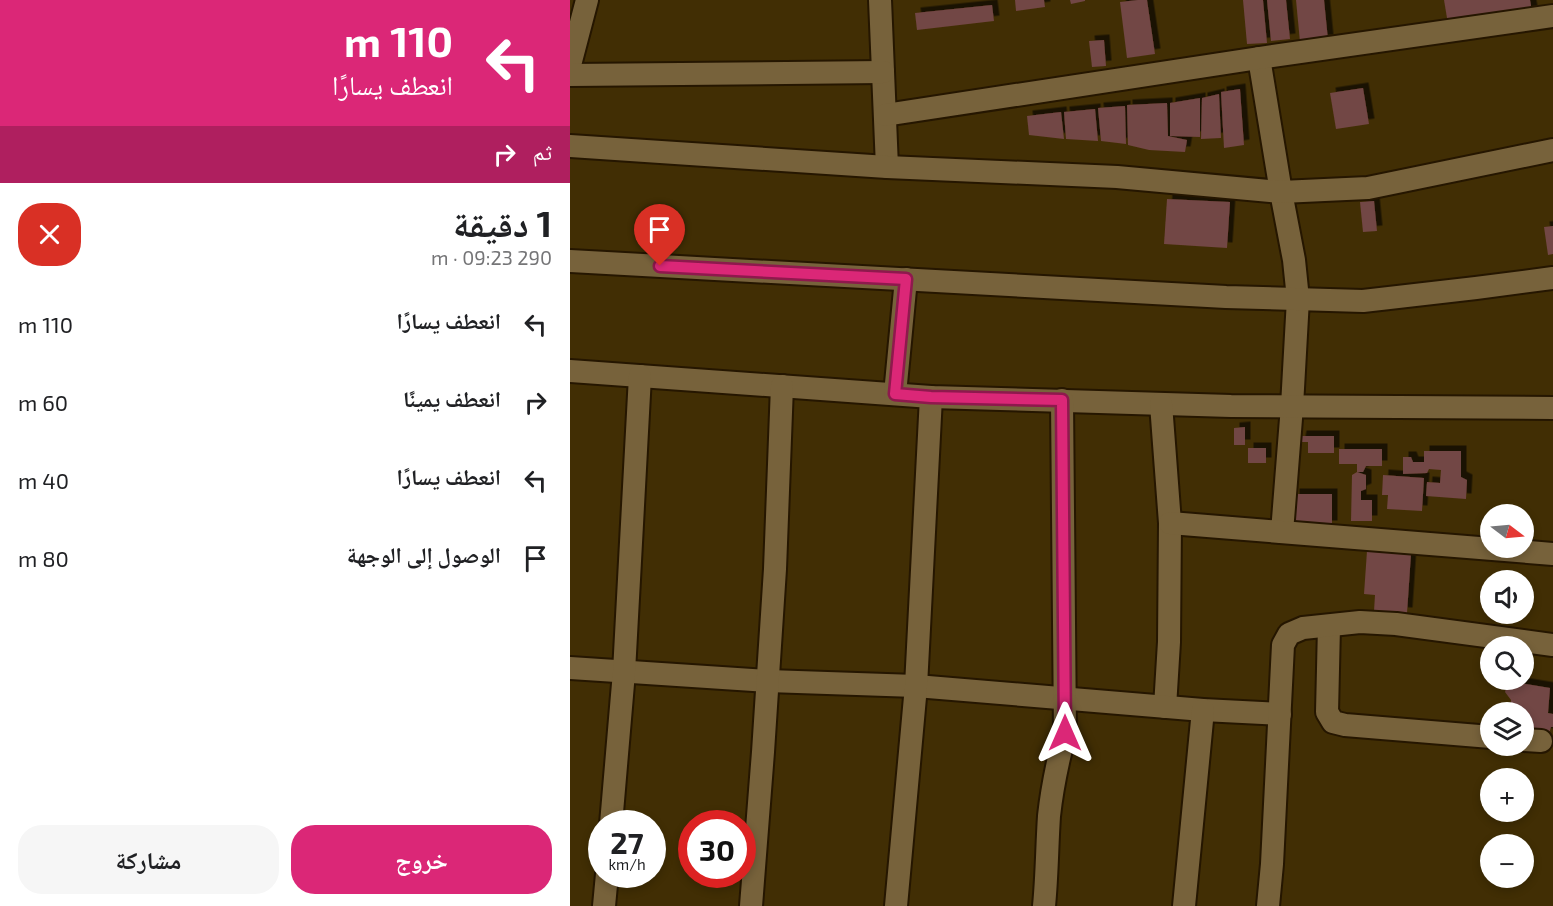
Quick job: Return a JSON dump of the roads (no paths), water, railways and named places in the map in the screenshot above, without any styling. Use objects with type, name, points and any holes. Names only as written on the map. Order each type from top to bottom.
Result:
[{"type":"street","points":[[570,65],[587,0]]},
{"type":"street","points":[[880,0],[887,167]]},
{"type":"street","points":[[885,115],[1553,16]]},
{"type":"street","points":[[1258,58],[1294,260],[1298,298],[1282,532]]},
{"type":"street","points":[[570,75],[883,72]]},
{"type":"street","points":[[570,146],[887,167],[1118,177],[1281,192],[1368,188],[1553,150]]},
{"type":"street","points":[[570,261],[1226,297],[1363,301],[1553,278]]},
{"type":"street","points":[[895,394],[906,279]]},
{"type":"street","points":[[570,372],[931,397],[1161,404],[1553,408]]},
{"type":"street","points":[[612,810],[624,672],[640,376]]},
{"type":"street","points":[[751,906],[775,569],[782,386]]},
{"type":"street","points":[[896,906],[916,686],[931,397]]},
{"type":"street","points":[[1044,906],[1049,815],[1065,733],[1062,400]]},
{"type":"street","points":[[1161,404],[1170,523],[1169,642],[1164,706]]},
{"type":"street","points":[[1170,523],[1553,554]]},
{"type":"street","points":[[1268,906],[1283,645],[1289,634],[1304,628],[1360,622],[1396,624],[1553,645]]},
{"type":"street","points":[[1329,626],[1327,712],[1333,722],[1345,725],[1480,736]]},
{"type":"street","points":[[570,668],[768,681],[916,686],[1203,710],[1280,714]]},
{"type":"street","points":[[1184,906],[1203,710]]},
{"type":"street","points":[[604,906],[606,888]]}]
